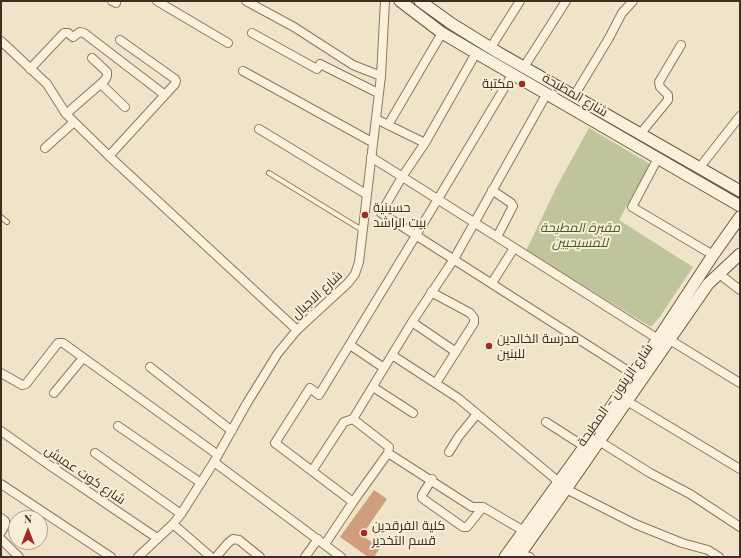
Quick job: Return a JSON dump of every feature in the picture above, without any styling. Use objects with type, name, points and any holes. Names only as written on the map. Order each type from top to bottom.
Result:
[{"type":"main road","name":"شارع المطيحة","points":[[400,1],[442,33],[740,206]]},
{"type":"main road","name":"شارع المطيحة","points":[[420,1],[452,24],[495,50],[740,191]]},
{"type":"main road","points":[[493,63],[495,50]]},
{"type":"main road","name":"شارع الزيتون - المطيحة","points":[[523,556],[585,447],[740,217]]},
{"type":"main road","name":"شارع الزيتون - المطيحة","points":[[505,557],[524,531],[599,441],[708,284],[740,254]]},
{"type":"street","points":[[157,1],[228,43]]},
{"type":"street","points":[[246,1],[294,27],[353,65],[380,76]]},
{"type":"street","name":"شارع الاجبال","points":[[138,557],[156,538],[173,524],[181,514],[278,353],[297,330],[348,283],[355,274],[358,262],[376,119],[385,1]]},
{"type":"street","points":[[495,50],[520,1]]},
{"type":"street","points":[[524,67],[566,1]]},
{"type":"street","points":[[574,96],[609,38],[622,13],[633,1]]},
{"type":"street","points":[[30,68],[64,33],[68,33],[73,37],[80,32],[84,33],[165,95]]},
{"type":"street","points":[[252,33],[317,68],[320,64],[378,93]]},
{"type":"street","points":[[388,124],[442,33]]},
{"type":"street","points":[[109,156],[175,84],[175,79],[120,40]]},
{"type":"street","points":[[1,41],[46,84],[66,114],[74,122],[297,330]]},
{"type":"street","points":[[641,133],[668,100],[668,95],[660,87],[659,82],[681,45]]},
{"type":"street","points":[[476,53],[425,143],[381,213],[633,374]]},
{"type":"street","points":[[66,114],[101,84],[107,76],[107,72],[92,58]]},
{"type":"street","points":[[243,71],[372,142]]},
{"type":"street","points":[[353,502],[275,443],[310,388],[319,395],[512,75]]},
{"type":"street","points":[[101,84],[125,107]]},
{"type":"street","points":[[312,471],[344,422],[353,418],[431,292],[454,259],[546,94]]},
{"type":"street","points":[[700,167],[740,116]]},
{"type":"street","points":[[376,119],[425,143]]},
{"type":"street","points":[[45,148],[74,122]]},
{"type":"street","points":[[259,129],[366,194]]},
{"type":"street","points":[[371,157],[658,339]]},
{"type":"street","points":[[658,158],[632,207],[713,255]]},
{"type":"street","points":[[492,190],[513,206],[497,237]]},
{"type":"street","points":[[492,283],[514,248]]},
{"type":"street","points":[[718,273],[740,290]]},
{"type":"street","points":[[431,292],[470,313],[474,318],[474,323],[436,383]]},
{"type":"street","points":[[412,322],[456,352]]},
{"type":"street","points":[[670,340],[740,383]]},
{"type":"street","points":[[1,373],[22,385],[26,384],[58,342],[63,343],[216,458],[341,557]]},
{"type":"street","points":[[350,345],[384,368]]},
{"type":"street","points":[[392,355],[436,383],[477,414],[563,486],[635,524],[708,550],[719,557]]},
{"type":"street","points":[[54,393],[83,358]]},
{"type":"street","points":[[150,367],[232,431]]},
{"type":"street","points":[[373,387],[413,414]]},
{"type":"street","points":[[627,401],[740,469]]},
{"type":"street","points":[[449,452],[459,436],[477,414]]},
{"type":"street","points":[[325,544],[388,453],[389,447],[353,418]]},
{"type":"street","points":[[546,422],[585,447]]},
{"type":"street","points":[[118,426],[201,483]]},
{"type":"street","name":"شارع كوت عميش","points":[[1,431],[156,538]]},
{"type":"street","points":[[599,441],[650,473],[690,494],[740,527]]},
{"type":"street","points":[[95,453],[181,514]]},
{"type":"street","points":[[388,453],[472,507],[483,506],[524,531]]},
{"type":"street","points":[[432,480],[422,495],[422,498],[462,527],[467,527],[483,506]]},
{"type":"street","points":[[1,484],[110,557]]},
{"type":"street","points":[[1,518],[5,521],[5,525],[1,532]]},
{"type":"street","points":[[173,524],[211,557]]},
{"type":"street","points":[[1,539],[20,557]]},
{"type":"street","points":[[216,557],[228,542],[233,539],[239,540],[260,557]]},
{"type":"street","points":[[305,557],[318,539]]},
{"type":"lane","points":[[269,173],[362,230]]},
{"type":"lane","points":[[1,218],[6,222]]},
{"type":"green space","name":"مقبرة المطيحة للمسيحيين","points":[[589,128],[650,164],[619,220],[693,267],[659,318],[651,327],[526,251],[557,186]]},
{"type":"building","points":[[374,490],[387,499],[362,535],[380,548],[374,557],[368,557],[340,537]]},
{"type":"place","name":"مكتبة","points":[[522,84]]},
{"type":"place","name":"حسينية بيت الراشد","points":[[365,215]]},
{"type":"place","name":"مدرسة الخالدين للبنين","points":[[489,346]]},
{"type":"place","name":"كلية الفرقدين قسم التخدير","points":[[364,533]]}]
